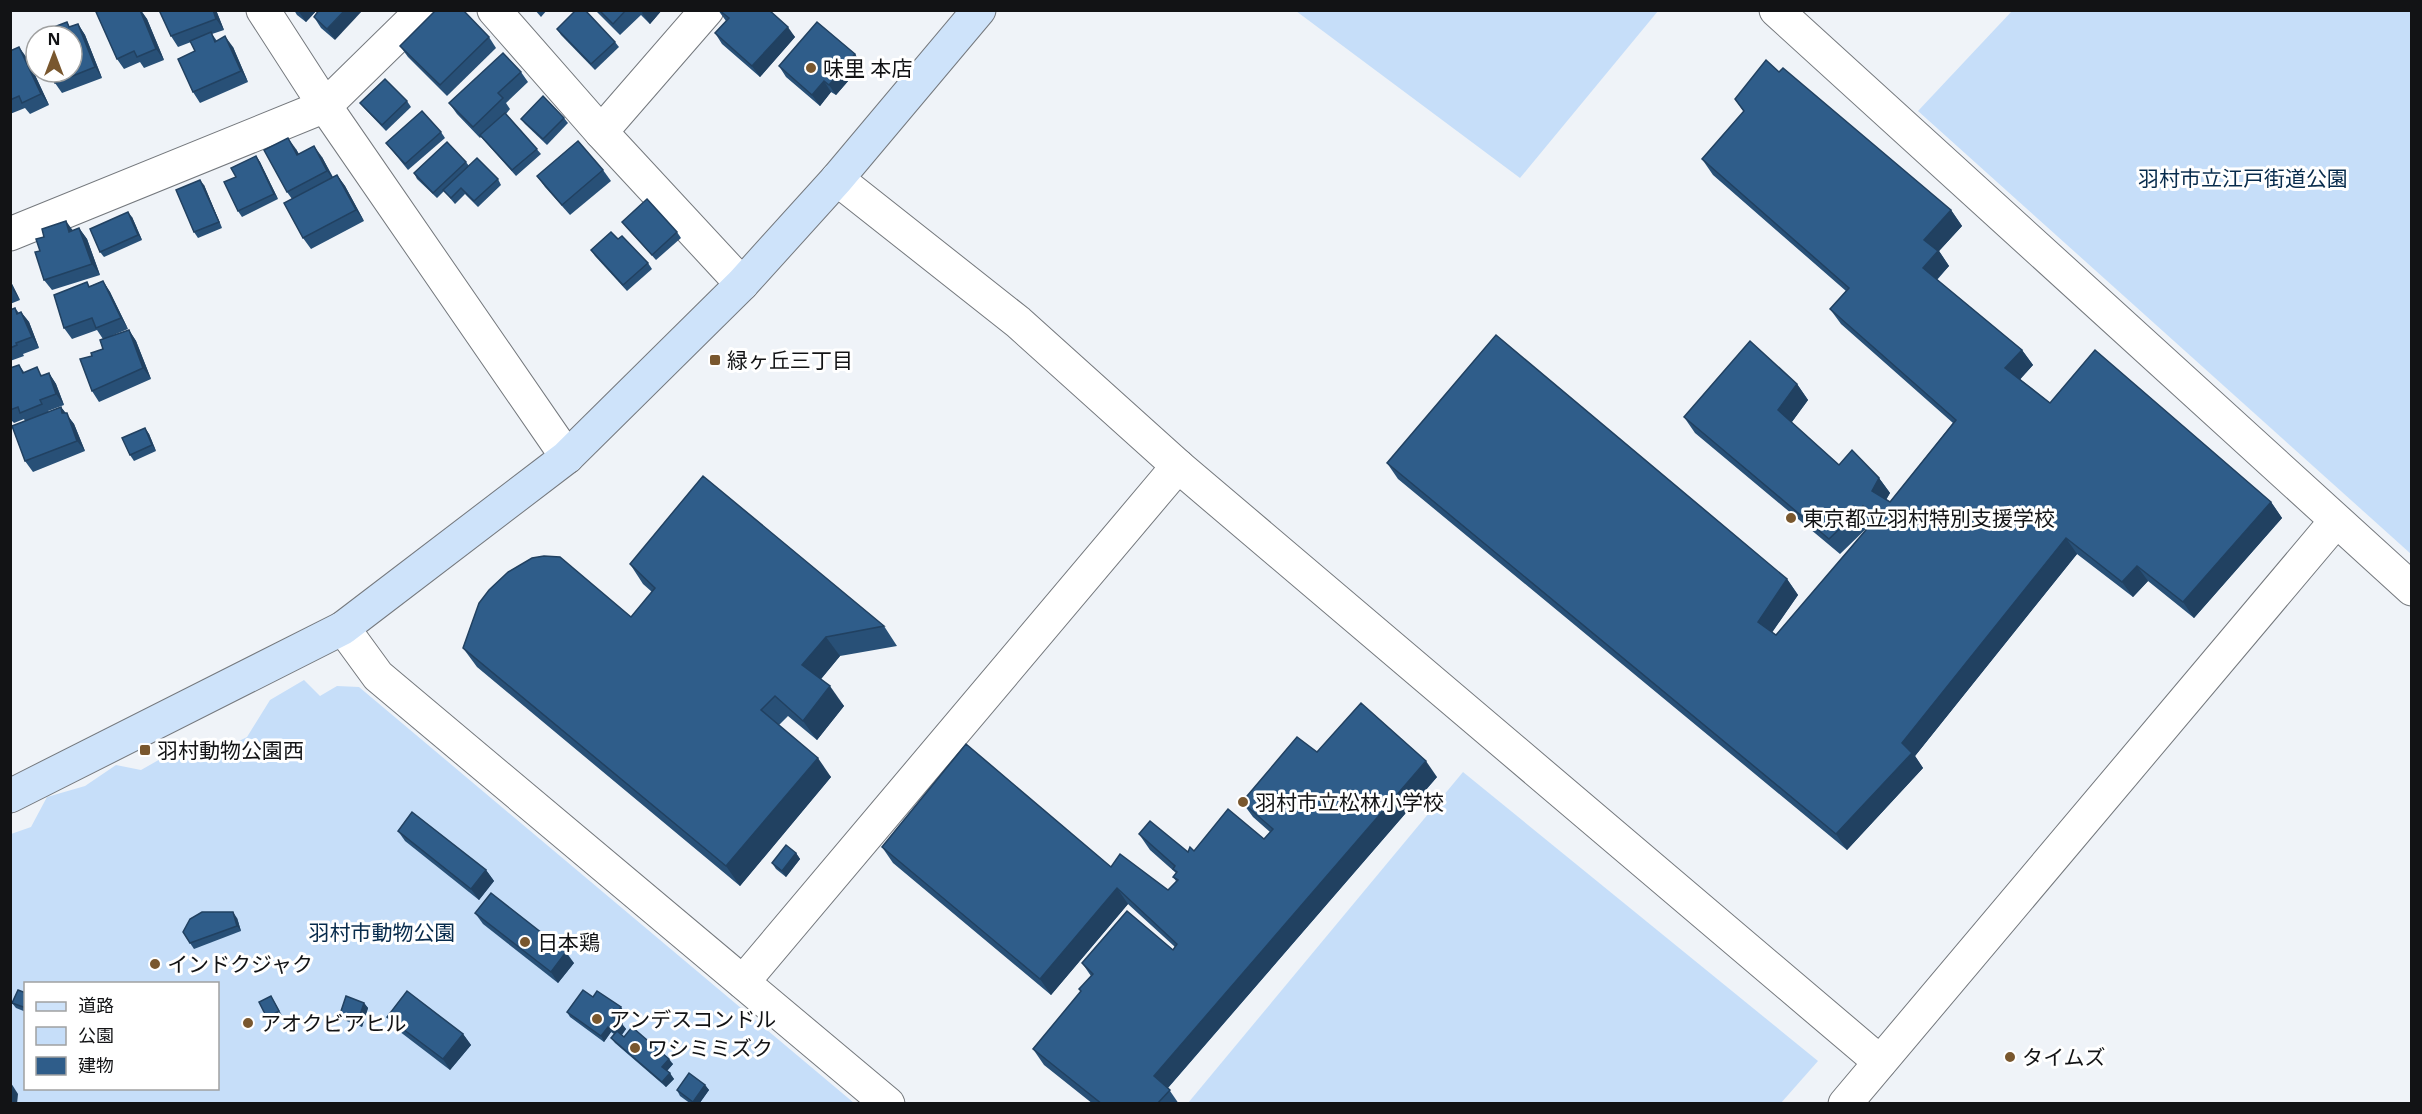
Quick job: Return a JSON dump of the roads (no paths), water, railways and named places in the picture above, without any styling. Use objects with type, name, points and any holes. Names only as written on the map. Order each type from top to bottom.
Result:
[{"type":"street","points":[[263,10],[325,106],[567,457]]},
{"type":"street","points":[[10,234],[325,106],[423,10]]},
{"type":"street","points":[[494,10],[601,132],[742,284]]},
{"type":"street","points":[[601,132],[706,10]]},
{"type":"street","points":[[10,796],[343,628],[567,457],[742,284],[837,179],[979,10]]},
{"type":"street","points":[[1776,10],[2412,589]]},
{"type":"street","points":[[837,179],[1018,322],[1178,466],[1880,1062]]},
{"type":"street","points":[[743,982],[1178,466]]},
{"type":"street","points":[[1845,1104],[2336,521]]},
{"type":"street","points":[[343,628],[378,676],[888,1104]]},
{"type":"place","name":"味里 本店","points":[[811,68]]},
{"type":"place","name":"緑ヶ丘三丁目","points":[[715,360]]},
{"type":"place","name":"東京都立羽村特別支援学校","points":[[1791,518]]},
{"type":"place","name":"羽村動物公園西","points":[[145,750]]},
{"type":"place","name":"羽村市立松林小学校","points":[[1243,802]]},
{"type":"place","name":"日本鶏","points":[[525,942]]},
{"type":"place","name":"インドクジャク","points":[[155,964]]},
{"type":"place","name":"アンデスコンドル","points":[[597,1019]]},
{"type":"place","name":"アオクビアヒル","points":[[248,1023]]},
{"type":"place","name":"ワシミミズク","points":[[635,1048]]},
{"type":"place","name":"タイムズ","points":[[2010,1057]]},
{"type":"park label","name":"羽村市立江戸街道公園","points":[[2243,178]]},
{"type":"park label","name":"羽村市動物公園","points":[[382,932]]}]
